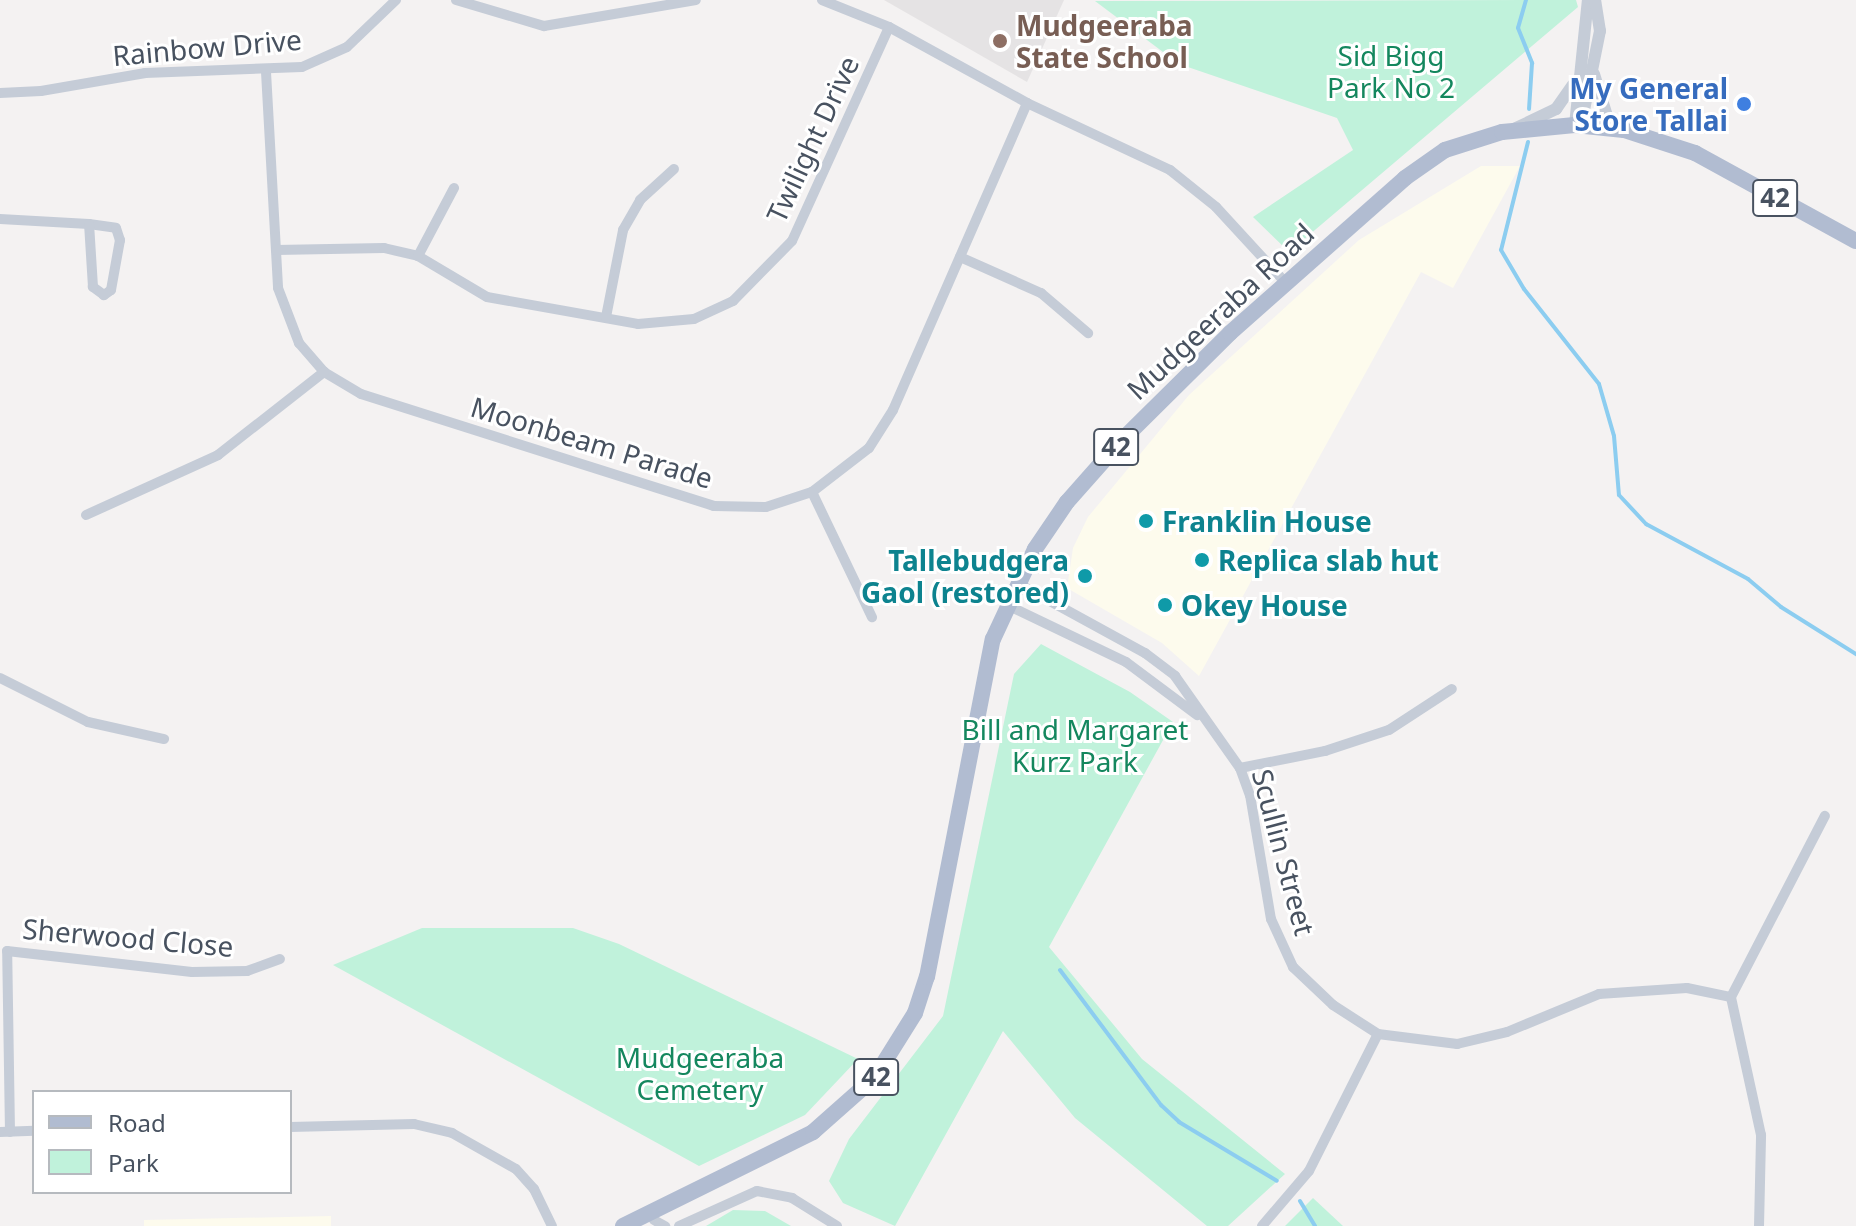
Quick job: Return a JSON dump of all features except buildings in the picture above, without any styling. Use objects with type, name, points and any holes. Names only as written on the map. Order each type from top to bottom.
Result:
[{"type":"main road","name":"Mudgeeraba Road","points":[[623,1226],[775,1153],[844,1109],[875,1077],[915,1013],[936,944],[983,681],[1017,583],[1067,502],[1121,441],[1286,283],[1405,178],[1445,150],[1514,129],[1578,125],[1624,130],[1695,153],[1856,241]]},
{"type":"main road","name":"Mudgeeraba Road","points":[[656,1224],[671,1203]]},
{"type":"street","name":"Rainbow Drive","points":[[0,93],[71,87],[145,73],[266,72],[302,67],[347,47],[396,0]]},
{"type":"street","points":[[456,0],[544,26],[696,0]]},
{"type":"street","points":[[822,0],[889,27],[1027,103],[1170,170],[1216,207],[1286,283]]},
{"type":"street","points":[[1578,125],[1578,73],[1588,0]]},
{"type":"street","points":[[1578,125],[1600,31],[1595,0]]},
{"type":"street","name":"Twilight Drive","points":[[276,250],[384,248],[418,256],[487,297],[638,324],[694,319],[733,301],[762,276],[792,241],[817,195],[889,27]]},
{"type":"street","points":[[1593,71],[1607,116],[1624,130]]},
{"type":"street","name":"Moonbeam Parade","points":[[266,72],[276,250],[286,316],[299,343],[324,372],[361,394],[714,506],[766,507],[812,492],[869,448],[893,410],[1027,103]]},
{"type":"street","points":[[1514,129],[1556,109],[1578,73]]},
{"type":"street","points":[[606,317],[623,230],[640,200],[674,169]]},
{"type":"street","points":[[418,256],[454,188]]},
{"type":"street","points":[[0,219],[89,224],[113,226],[120,235],[111,290],[104,295],[93,287],[89,224]]},
{"type":"street","points":[[960,257],[1041,293],[1088,333]]},
{"type":"street","points":[[86,515],[218,455],[324,372]]},
{"type":"street","points":[[812,492],[872,617]]},
{"type":"street","name":"Scullin Street","points":[[1017,583],[1145,653],[1175,676],[1201,718],[1240,768],[1250,795],[1271,919],[1293,967],[1333,1005],[1378,1034],[1457,1044],[1507,1032],[1599,994],[1687,988],[1731,997]]},
{"type":"street","name":"Scullin Street","points":[[1007,605],[1126,662],[1201,718]]},
{"type":"street","points":[[0,678],[88,722],[164,739]]},
{"type":"street","points":[[1240,768],[1325,751],[1389,730],[1452,689]]},
{"type":"street","points":[[1759,1226],[1761,1135],[1731,997],[1825,816]]},
{"type":"street","name":"Sherwood Close","points":[[5,1132],[7,951],[192,972],[247,971],[280,959]]},
{"type":"street","points":[[1262,1226],[1309,1171],[1378,1034]]},
{"type":"street","points":[[292,1127],[414,1124],[452,1133],[516,1169],[534,1189],[552,1226]]},
{"type":"street","points":[[5,1132],[32,1131]]},
{"type":"street","points":[[679,1226],[757,1191],[792,1198],[837,1226]]},
{"type":"shaded area","name":"Mudgeeraba State School","points":[[884,0],[1064,0],[1027,82]]},
{"type":"shaded area","points":[[1481,166],[1520,166],[1453,288],[1421,272],[1199,676],[1162,643],[1067,588],[1073,548],[1088,517],[1189,395],[1359,240]]},
{"type":"shaded area","points":[[331,1216],[331,1226],[144,1226],[144,1220]]},
{"type":"green space","name":"Sid Bigg Park No 2","points":[[1576,0],[1578,7],[1289,252],[1253,217],[1353,150],[1337,118],[1179,64],[1095,1]]},
{"type":"green space","name":"Bill and Margaret Kurz Park","points":[[1041,644],[1130,692],[1173,722],[1049,947],[1142,1059],[1285,1174],[1228,1226],[1207,1226],[1075,1118],[1003,1031],[895,1226],[843,1203],[829,1181],[849,1139],[943,1016],[1014,674]]},
{"type":"green space","name":"Mudgeeraba Cemetery","points":[[422,928],[573,928],[619,944],[858,1059],[805,1115],[699,1166],[333,965]]},
{"type":"green space","points":[[1313,1198],[1343,1226],[1285,1226]]},
{"type":"green space","points":[[733,1210],[765,1211],[791,1226],[706,1226]]},
{"type":"waterway","points":[[1526,0],[1518,28],[1532,63],[1529,109]]},
{"type":"waterway","points":[[1528,142],[1501,250],[1524,289],[1599,384],[1614,436],[1619,495],[1646,524],[1748,579],[1781,607],[1856,654]]},
{"type":"waterway","points":[[1060,970],[1161,1105],[1179,1122],[1277,1181]]},
{"type":"waterway","points":[[1300,1201],[1315,1226]]},
{"type":"place","name":"Mudgeeraba State School","points":[[1000,41]]},
{"type":"place","name":"My General Store Tallai","points":[[1744,104]]},
{"type":"place","name":"Franklin House","points":[[1146,521]]},
{"type":"place","name":"Replica slab hut","points":[[1202,560]]},
{"type":"place","name":"Tallebudgera Gaol (restored)","points":[[1085,576]]},
{"type":"place","name":"Okey House","points":[[1165,605]]}]
